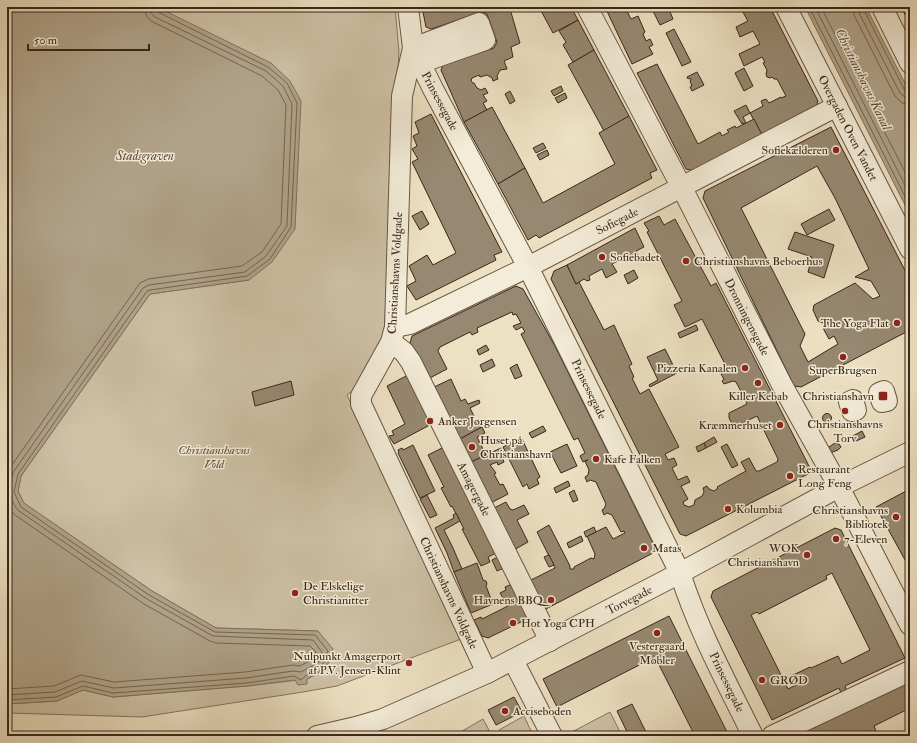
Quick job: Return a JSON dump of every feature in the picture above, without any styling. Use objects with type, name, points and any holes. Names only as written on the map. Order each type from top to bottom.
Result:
[{"type":"street","name":"Christianshavns Voldgade","points":[[408,7],[416,56],[402,96],[393,335],[360,396],[361,404],[487,673]]},
{"type":"street","name":"Dronningensgade","points":[[587,7],[681,186],[780,383],[839,487],[910,624]]},
{"type":"street","name":"Overgaden Oven Vandet","points":[[786,7],[910,248]]},
{"type":"street","points":[[882,7],[910,63]]},
{"type":"street","name":"Prinsessegade","points":[[416,56],[528,267],[680,573],[689,603],[753,736]]},
{"type":"street","name":"Sofiegade","points":[[393,335],[410,324],[528,267],[837,106]]},
{"type":"street","name":"Amagergade","points":[[393,335],[411,362],[550,641]]},
{"type":"street","name":"Torvegade","points":[[316,736],[356,728],[383,719],[487,673],[680,573],[839,487],[910,452]]},
{"type":"street","points":[[512,660],[552,736]]},
{"type":"street","points":[[772,736],[910,671]]},
{"type":"green space","name":"Christianshavns Vold","points":[[157,7],[395,7],[399,52],[384,336],[356,388],[347,395],[461,639],[337,686],[303,692],[142,717],[7,713],[7,704],[57,701],[83,690],[113,697],[247,686],[307,679],[326,669],[318,631],[216,628],[152,591],[23,503],[18,491],[21,476],[150,294],[249,280]]},
{"type":"green space","points":[[610,712],[622,736],[574,736],[572,732]]},
{"type":"green space","points":[[524,716],[531,731],[540,736],[503,736],[499,730]]},
{"type":"green space","points":[[483,719],[492,736],[450,736],[457,734]]},
{"type":"water","name":"Stadsgraven","points":[[7,7],[157,7],[271,63],[290,81],[301,101],[295,229],[272,262],[249,280],[150,294],[21,476],[18,491],[24,503],[152,591],[216,628],[318,631],[333,649],[326,669],[307,679],[307,684],[298,685],[295,680],[247,686],[113,697],[83,690],[57,701],[7,704]]},
{"type":"water","name":"Christianshavns Kanal","points":[[805,7],[866,7],[910,93],[910,215]]},
{"type":"building","points":[[422,7],[506,7],[506,9],[510,9],[520,43],[511,47],[513,57],[504,61],[507,69],[500,70],[497,76],[498,79],[493,81],[492,78],[487,75],[480,77],[479,75],[472,78],[471,81],[477,88],[481,90],[485,88],[488,93],[483,95],[487,101],[483,103],[487,110],[464,122],[441,70],[443,65],[494,48],[497,42],[487,14],[482,12],[431,29],[426,27]]},
{"type":"building","points":[[539,7],[571,7],[578,20],[553,33]]},
{"type":"building","points":[[605,7],[625,7],[631,19],[638,16],[645,32],[643,34],[646,41],[650,39],[653,45],[649,47],[653,54],[632,64]]},
{"type":"building","points":[[656,7],[668,7],[673,19],[660,25],[652,9]]},
{"type":"building","points":[[740,7],[770,7],[818,101],[816,107],[762,135],[750,113],[763,106],[761,101],[766,99],[769,103],[786,96],[777,79],[767,77],[767,70],[763,63],[765,62],[762,57],[744,66],[739,54],[760,44],[753,31],[740,37],[736,27],[748,21]]},
{"type":"building","points":[[901,7],[910,7],[910,24]]},
{"type":"building","points":[[578,20],[594,50],[573,62],[563,45],[566,42],[559,31]]},
{"type":"building","points":[[674,29],[691,62],[682,66],[666,33]]},
{"type":"building","points":[[594,50],[629,116],[604,131],[568,65]]},
{"type":"building","points":[[657,64],[698,144],[720,132],[722,136],[729,132],[727,130],[735,126],[736,128],[754,119],[762,135],[694,171],[686,169],[637,73]]},
{"type":"building","points":[[744,68],[753,86],[744,91],[735,73]]},
{"type":"building","points":[[697,72],[704,85],[692,91],[690,87],[692,86],[691,80],[687,77]]},
{"type":"building","points":[[561,86],[563,91],[554,96],[551,91]]},
{"type":"building","points":[[510,91],[515,101],[510,104],[505,94]]},
{"type":"building","points":[[565,93],[567,98],[558,103],[555,98]]},
{"type":"building","points":[[746,105],[750,113],[743,117],[746,123],[742,124],[734,111]]},
{"type":"building","points":[[492,107],[525,168],[498,184],[464,122]]},
{"type":"building","points":[[431,114],[502,252],[494,255],[496,260],[416,300],[407,286],[416,281],[409,266],[427,255],[433,265],[456,253],[412,162],[418,159],[412,149],[417,146],[413,136],[419,133],[415,122]]},
{"type":"building","points":[[629,116],[657,170],[650,173],[652,178],[539,238],[536,235],[528,240],[498,184],[525,168],[543,203],[615,164],[599,133]]},
{"type":"building","points":[[831,127],[910,280],[910,330],[801,387],[794,386],[703,198],[705,191]],"holes":[[[817,166],[835,198],[869,269],[855,277],[871,281],[880,296],[873,299],[855,283],[814,305],[813,310],[818,321],[823,323],[827,321],[828,323],[823,325],[829,339],[834,336],[838,344],[808,362],[800,346],[805,334],[741,208]]]},
{"type":"building","points":[[543,143],[546,148],[536,153],[533,148]]},
{"type":"building","points":[[547,150],[549,155],[540,160],[537,155]]},
{"type":"building","points":[[829,209],[835,220],[807,235],[801,224]]},
{"type":"building","points":[[422,211],[429,224],[420,230],[412,216]]},
{"type":"building","points":[[659,216],[664,225],[675,219],[711,286],[716,283],[812,472],[686,536],[680,534],[551,279],[554,271],[567,265],[576,284],[579,282],[604,330],[614,325],[632,364],[629,366],[634,377],[632,378],[640,394],[649,389],[679,447],[665,454],[668,460],[674,458],[677,465],[672,468],[678,480],[687,476],[690,482],[681,486],[688,499],[683,502],[684,505],[689,507],[694,505],[695,500],[702,496],[704,492],[703,488],[707,486],[709,489],[714,491],[718,488],[717,487],[746,471],[741,462],[749,458],[756,471],[777,462],[778,459],[757,416],[734,427],[729,418],[729,413],[747,404],[745,399],[736,382],[733,381],[724,384],[722,381],[724,379],[721,374],[728,370],[702,319],[685,327],[674,305],[682,301],[647,232],[649,231],[644,223]]},
{"type":"building","name":"Sofiebadet","points":[[635,228],[644,247],[636,251],[638,256],[632,259],[629,255],[612,264],[617,272],[606,278],[602,269],[589,276],[590,280],[587,281],[584,279],[576,284],[567,265]]},
{"type":"building","points":[[795,232],[834,245],[824,278],[808,272],[812,257],[788,249]]},
{"type":"building","points":[[634,270],[638,278],[628,284],[624,275]]},
{"type":"building","points":[[516,286],[523,289],[556,348],[655,547],[653,553],[542,611],[527,582],[555,568],[537,532],[549,525],[570,566],[570,569],[574,569],[574,567],[591,558],[594,559],[595,554],[587,536],[606,527],[613,539],[625,533],[624,531],[621,532],[612,515],[607,513],[604,515],[602,510],[606,504],[596,482],[590,480],[587,482],[585,477],[588,475],[589,470],[585,461],[583,462],[580,456],[585,453],[578,438],[574,440],[521,334],[525,332],[522,327],[516,330],[513,326],[521,323],[516,314],[513,315],[512,312],[477,328],[478,332],[472,335],[470,332],[440,347],[438,351],[447,369],[428,379],[410,343],[412,336]]},
{"type":"building","points":[[696,325],[698,330],[680,338],[678,333]]},
{"type":"building","points":[[486,345],[489,350],[479,355],[477,350]]},
{"type":"building","points":[[665,349],[677,373],[650,387],[649,385],[658,380],[647,357]]},
{"type":"building","points":[[492,359],[495,366],[483,372],[480,365]]},
{"type":"building","points":[[517,364],[522,376],[515,379],[510,368]]},
{"type":"building","points":[[408,375],[430,420],[426,421],[428,426],[394,444],[389,436],[394,435],[392,431],[405,424],[387,386]]},
{"type":"building","points":[[451,379],[461,401],[465,399],[468,404],[479,400],[480,403],[470,408],[474,416],[452,427],[432,388]]},
{"type":"building","points":[[291,381],[294,395],[255,406],[252,392]]},
{"type":"building","points":[[825,414],[829,414],[831,418],[829,422],[825,422],[823,420],[823,416]]},
{"type":"building","points":[[470,418],[474,426],[479,425],[481,428],[458,440],[452,427]]},
{"type":"building","points":[[543,426],[546,431],[532,438],[529,433]]},
{"type":"building","name":"Huset på Christianshavn","points":[[482,427],[485,433],[477,437],[486,455],[469,463],[458,440]]},
{"type":"building","points":[[862,431],[865,437],[854,442],[851,437]]},
{"type":"building","points":[[521,437],[540,477],[537,479],[539,484],[529,489],[527,484],[523,487],[503,447]]},
{"type":"building","points":[[714,437],[717,442],[706,448],[704,443]]},
{"type":"building","points":[[704,443],[706,448],[698,452],[696,447]]},
{"type":"building","points":[[835,443],[839,444],[841,447],[830,453],[827,450]]},
{"type":"building","points":[[567,444],[577,466],[561,473],[550,452]]},
{"type":"building","points":[[727,444],[738,465],[732,468],[721,447]]},
{"type":"building","points":[[413,445],[435,491],[420,498],[398,453],[398,450],[402,448],[403,450]]},
{"type":"building","points":[[444,447],[496,553],[488,557],[490,562],[481,566],[462,529],[464,529],[441,488],[444,487],[428,455]]},
{"type":"building","points":[[501,448],[506,457],[503,459],[504,462],[498,465],[497,462],[490,465],[496,473],[494,474],[500,485],[503,484],[508,494],[489,504],[469,463]]},
{"type":"building","points":[[568,481],[570,486],[556,493],[554,488]]},
{"type":"building","points":[[910,489],[910,569],[876,507]]},
{"type":"building","points":[[574,490],[578,500],[573,502],[569,493]]},
{"type":"building","points":[[427,495],[437,515],[430,518],[420,499]]},
{"type":"building","points":[[506,502],[510,509],[513,510],[524,505],[529,514],[517,520],[528,542],[512,551],[492,509]]},
{"type":"building","points":[[456,513],[460,521],[444,530],[462,569],[454,572],[435,528],[454,518],[453,515]]},
{"type":"building","points":[[594,527],[596,532],[586,537],[584,532]]},
{"type":"building","points":[[835,528],[841,530],[905,658],[845,686],[846,690],[841,693],[839,688],[772,720],[711,597],[713,591]],"holes":[[[832,573],[870,650],[842,664],[838,656],[791,676],[796,685],[788,689],[751,615],[757,612],[759,614],[827,579],[826,576]]]},
{"type":"building","points":[[581,536],[583,541],[569,548],[567,543]]},
{"type":"building","points":[[549,555],[554,565],[549,567],[544,557]]},
{"type":"building","points":[[498,557],[504,568],[497,571],[492,560]]},
{"type":"building","points":[[477,563],[483,580],[486,581],[486,586],[493,604],[471,613],[454,572]]},
{"type":"building","points":[[512,584],[527,615],[525,620],[488,638],[482,636],[474,620],[481,617],[482,619],[508,606],[500,593],[506,590],[505,587]]},
{"type":"building","points":[[669,616],[729,736],[695,736],[655,657],[557,707],[543,679]]},
{"type":"building","points":[[910,681],[910,708],[874,726],[878,736],[796,736]]},
{"type":"building","name":"Acciseboden","points":[[514,697],[522,712],[496,725],[488,710]]},
{"type":"building","points":[[632,704],[648,736],[629,736],[617,711]]},
{"type":"place","name":"Sofiekælderen","points":[[836,150]]},
{"type":"place","name":"Sofiebadet","points":[[602,257]]},
{"type":"place","name":"Christianshavns Beboerhus","points":[[686,261]]},
{"type":"place","name":"The Yoga Flat","points":[[897,323]]},
{"type":"place","name":"SuperBrugsen","points":[[843,357]]},
{"type":"place","name":"Pizzeria Kanalen","points":[[745,368]]},
{"type":"place","name":"Killer Kebab","points":[[758,383]]},
{"type":"place","name":"Christianshavn","points":[[883,396]]},
{"type":"place","name":"Christianshavns Torv","points":[[845,411]]},
{"type":"place","name":"Anker Jørgensen","points":[[430,421]]},
{"type":"place","name":"Kræmmerhuset","points":[[780,425]]},
{"type":"place","name":"Huset på Christianshavn","points":[[472,447]]},
{"type":"place","name":"Kafe Falken","points":[[596,459]]},
{"type":"place","name":"Restaurant Long Feng","points":[[790,476]]},
{"type":"place","name":"Kolumbia","points":[[728,509]]},
{"type":"place","name":"Christianshavns Bibliotek","points":[[896,517]]},
{"type":"place","name":"7-Eleven","points":[[836,539]]},
{"type":"place","name":"Matas","points":[[644,548]]},
{"type":"place","name":"WOK Christianshavn","points":[[807,555]]},
{"type":"place","name":"De Elskelige Christianitter","points":[[295,593]]},
{"type":"place","name":"Havnens BBQ","points":[[551,600]]},
{"type":"place","name":"Hot Yoga CPH","points":[[513,623]]},
{"type":"place","name":"Vestergaard Møbler","points":[[657,633]]},
{"type":"place","name":"Nulpunkt Amagerport af P.V. Jensen-Klint","points":[[409,663]]},
{"type":"place","name":"GRØD","points":[[762,680]]},
{"type":"place","name":"Acciseboden","points":[[505,711]]}]
